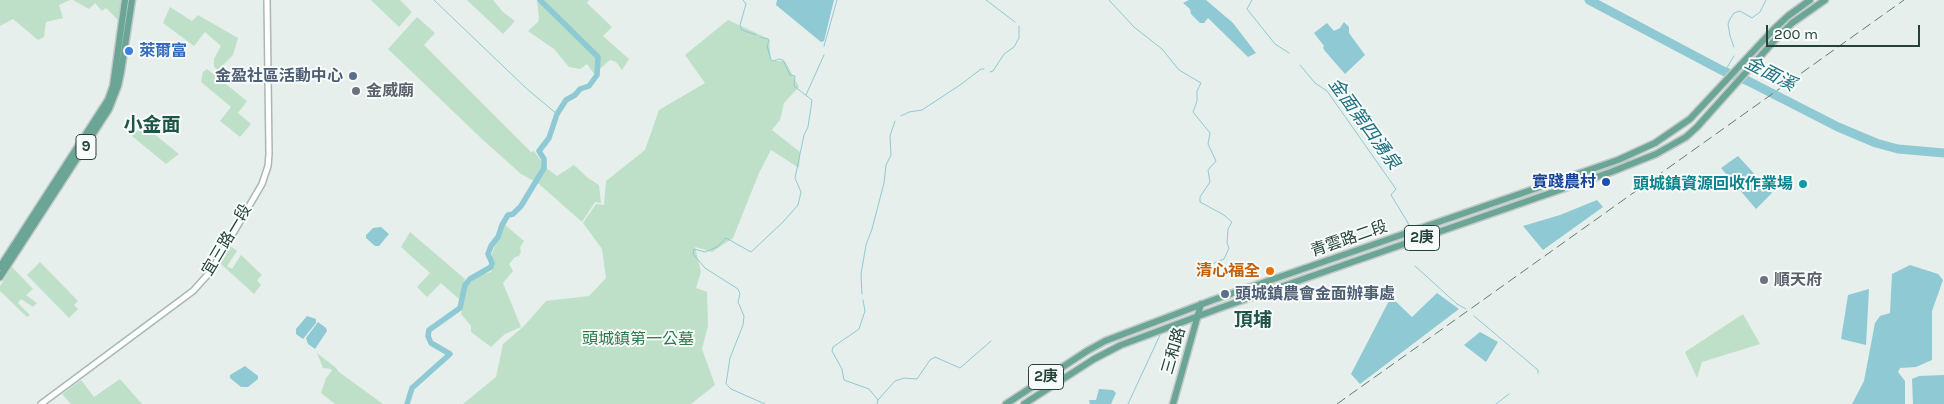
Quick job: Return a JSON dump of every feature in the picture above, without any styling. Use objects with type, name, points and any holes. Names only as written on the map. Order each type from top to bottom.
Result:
[{"type":"main road","name":"9","points":[[0,267],[108,100],[113,86],[125,0]]},
{"type":"main road","name":"9","points":[[0,277],[109,109],[121,72],[132,0]]},
{"type":"main road","name":"青雲路二段","points":[[1006,404],[1087,350],[1104,341],[1201,304],[1618,160],[1654,143],[1690,120],[1788,16],[1810,0]]},
{"type":"main road","name":"青雲路二段","points":[[1024,404],[1094,358],[1121,345],[1594,179],[1656,154],[1686,137],[1697,127],[1757,58],[1792,23],[1825,0]]},
{"type":"main road","name":"三和路","points":[[1173,404],[1201,304]]},
{"type":"street","name":"宜三路一段","points":[[41,404],[193,291],[211,271],[262,184],[268,166],[269,154],[268,0]]},
{"type":"green space","points":[[0,0],[70,0],[59,5],[63,18],[46,22],[44,37],[38,40],[13,19],[0,26]]},
{"type":"green space","points":[[73,0],[121,0],[118,20],[106,8],[102,11],[95,3],[89,9]]},
{"type":"green space","points":[[371,0],[400,0],[412,12],[399,27]]},
{"type":"green space","points":[[467,0],[493,0],[503,12],[515,21],[503,34]]},
{"type":"green space","points":[[537,0],[589,0],[587,3],[612,27],[603,36],[629,59],[622,70],[616,62],[610,60],[594,74],[587,64],[580,69],[569,67],[554,49],[528,31],[538,22]]},
{"type":"green space","points":[[170,7],[192,21],[198,15],[238,38],[233,55],[221,67],[231,76],[228,79],[214,67],[214,59],[221,46],[205,32],[194,46],[163,23]]},
{"type":"green space","points":[[417,17],[435,33],[424,45],[531,152],[534,151],[542,162],[541,164],[557,176],[574,165],[599,185],[601,203],[595,202],[582,222],[539,184],[521,174],[388,49]]},
{"type":"green space","name":"頭城鎮第一公墓","points":[[728,20],[769,39],[771,61],[785,61],[799,87],[784,103],[780,120],[772,130],[800,152],[799,168],[771,150],[759,173],[733,238],[712,252],[695,247],[701,272],[696,288],[707,292],[708,326],[702,349],[715,385],[691,404],[463,404],[496,377],[503,344],[524,326],[546,301],[589,296],[606,278],[602,249],[583,223],[596,204],[604,205],[606,181],[645,150],[659,110],[705,83],[685,55]]},
{"type":"green space","points":[[207,69],[247,101],[238,113],[251,124],[240,137],[220,121],[231,107],[201,82],[203,72]]},
{"type":"green space","points":[[143,125],[179,154],[166,164],[132,136]]},
{"type":"green space","points":[[504,224],[524,241],[520,247],[521,252],[519,256],[515,257],[509,264],[513,271],[503,283],[521,327],[505,334],[491,347],[471,332],[471,326],[461,314],[466,287],[478,276],[491,272],[494,267],[491,256]]},
{"type":"green space","points":[[410,232],[465,279],[460,300],[441,283],[427,297],[417,287],[430,273],[401,247]]},
{"type":"green space","points":[[229,245],[237,251],[227,266],[232,269],[241,255],[262,275],[257,280],[261,285],[254,294],[220,263]]},
{"type":"green space","points":[[40,262],[78,301],[74,305],[78,309],[69,318],[27,275]]},
{"type":"green space","points":[[12,267],[33,289],[26,295],[37,303],[33,307],[21,299],[18,303],[30,315],[27,317],[0,291],[0,286]]},
{"type":"green space","points":[[1743,314],[1760,344],[1702,362],[1697,378],[1685,352]]},
{"type":"green space","points":[[317,353],[339,372],[383,404],[335,404],[321,393],[326,378],[332,371],[331,369],[323,368]]},
{"type":"green space","points":[[120,379],[142,404],[71,404],[62,394],[81,380],[94,397]]},
{"type":"water","points":[[777,0],[834,0],[824,41],[821,42],[776,5]]},
{"type":"water","points":[[1189,0],[1206,0],[1233,23],[1256,53],[1248,57],[1208,18],[1204,23],[1200,23],[1183,3]]},
{"type":"water","points":[[1344,22],[1349,27],[1349,33],[1365,55],[1345,74],[1325,51],[1324,46],[1314,33],[1327,23],[1334,31],[1340,28]]},
{"type":"water","points":[[1738,156],[1772,193],[1756,209],[1721,168]]},
{"type":"water","points":[[1597,200],[1603,207],[1543,250],[1523,226],[1560,215]]},
{"type":"water","points":[[381,227],[389,234],[379,246],[375,246],[366,238],[366,235],[373,228]]},
{"type":"water","points":[[1910,265],[1938,274],[1943,280],[1932,311],[1932,360],[1916,367],[1900,368],[1898,372],[1905,381],[1905,404],[1852,404],[1864,381],[1875,323],[1880,316],[1890,313],[1892,274]]},
{"type":"water","points":[[1869,289],[1866,345],[1841,339],[1848,295]]},
{"type":"water","points":[[1437,293],[1459,309],[1360,384],[1351,374],[1391,297],[1412,317]]},
{"type":"water","points":[[307,316],[316,319],[316,323],[303,339],[296,334],[296,329]]},
{"type":"water","points":[[318,322],[327,331],[315,349],[308,344],[306,338]]},
{"type":"water","points":[[1480,332],[1498,342],[1486,362],[1464,345]]},
{"type":"water","points":[[245,366],[258,376],[258,379],[248,387],[241,387],[230,378],[230,375]]},
{"type":"water","points":[[1944,375],[1944,404],[1913,404],[1912,379],[1919,376]]},
{"type":"water","points":[[1099,389],[1113,390],[1116,393],[1111,404],[1090,404],[1089,400],[1096,400]]},
{"type":"waterway","points":[[434,0],[527,89],[557,114]]},
{"type":"waterway","points":[[407,404],[412,388],[450,354],[431,343],[428,336],[429,330],[460,308],[465,285],[470,279],[491,267],[492,263],[488,254],[498,237],[502,225],[508,215],[513,214],[521,206],[544,168],[544,159],[539,151],[549,138],[557,114],[566,100],[575,95],[580,89],[589,86],[597,75],[598,57],[540,0]]},
{"type":"waterway","points":[[743,0],[746,4],[740,25],[742,30],[756,35]]},
{"type":"waterway","points":[[824,46],[837,0]]},
{"type":"waterway","points":[[986,0],[1015,22]]},
{"type":"waterway","points":[[1109,0],[1134,27],[1162,49],[1179,70],[1201,83],[1197,91],[1197,101],[1193,112],[1210,133],[1208,144],[1216,161],[1208,170],[1210,182],[1200,197],[1200,202],[1224,215],[1232,222],[1228,229],[1227,243],[1229,248],[1224,259],[1200,269],[1196,274],[1196,278]]},
{"type":"waterway","name":"金面第四湧泉","points":[[1252,0],[1247,9],[1275,44],[1289,53]]},
{"type":"waterway","name":"金面溪","points":[[1589,0],[1723,71],[1748,81],[1838,127],[1876,143],[1898,149],[1944,153]]},
{"type":"waterway","points":[[1734,47],[1728,24],[1734,13],[1740,11],[1752,18],[1760,12],[1766,0]]},
{"type":"waterway","points":[[990,72],[993,71],[1004,54],[1014,47],[1019,38],[1019,26]]},
{"type":"waterway","points":[[760,37],[769,41],[767,46],[771,60],[783,60],[790,75],[795,76],[794,86],[812,100],[808,127],[804,135],[795,178],[801,192],[798,205],[751,252],[726,238],[717,247],[705,252],[694,249],[693,254],[705,268],[738,289],[740,294],[738,302],[744,316],[743,325],[730,358],[726,384],[731,389],[765,404]]},
{"type":"waterway","points":[[806,95],[824,55]]},
{"type":"waterway","points":[[1725,71],[1734,56]]},
{"type":"waterway","name":"金面第四湧泉","points":[[1300,65],[1315,83],[1327,91],[1396,189],[1391,195],[1409,227]]},
{"type":"waterway","points":[[901,116],[909,112],[922,110],[981,69],[984,69]]},
{"type":"waterway","points":[[862,294],[861,274],[866,245],[884,183],[886,165],[891,155],[890,136],[895,121]]},
{"type":"waterway","name":"金面第四湧泉","points":[[1415,266],[1457,304],[1466,309]]},
{"type":"waterway","points":[[863,300],[865,311],[859,329],[833,347],[832,351],[842,369],[844,380],[869,389],[878,400],[877,404]]},
{"type":"waterway","name":"金面第四湧泉","points":[[1474,316],[1538,370],[1538,373]]},
{"type":"waterway","points":[[1128,404],[1160,335]]},
{"type":"waterway","points":[[878,400],[895,381],[904,378],[917,379],[930,360],[935,357],[960,368],[991,341]]},
{"type":"waterway","name":"金面第四湧泉","points":[[1496,404],[1509,394]]},
{"type":"railway","points":[[1337,404],[1904,0]]},
{"type":"place","name":"萊爾富","points":[[129,51]]},
{"type":"place","name":"金盈社區活動中心","points":[[353,76]]},
{"type":"place","name":"金威廟","points":[[356,91]]},
{"type":"place","name":"實踐農村","points":[[1606,182]]},
{"type":"place","name":"頭城鎮資源回收作業場","points":[[1803,184]]},
{"type":"place","name":"清心福全","points":[[1270,271]]},
{"type":"place","name":"順天府","points":[[1764,280]]},
{"type":"place","name":"頭城鎮農會金面辦事處","points":[[1225,294]]},
{"type":"district","name":"小金面","points":[[152,126]]},
{"type":"district","name":"頂埔","points":[[1253,321]]}]
